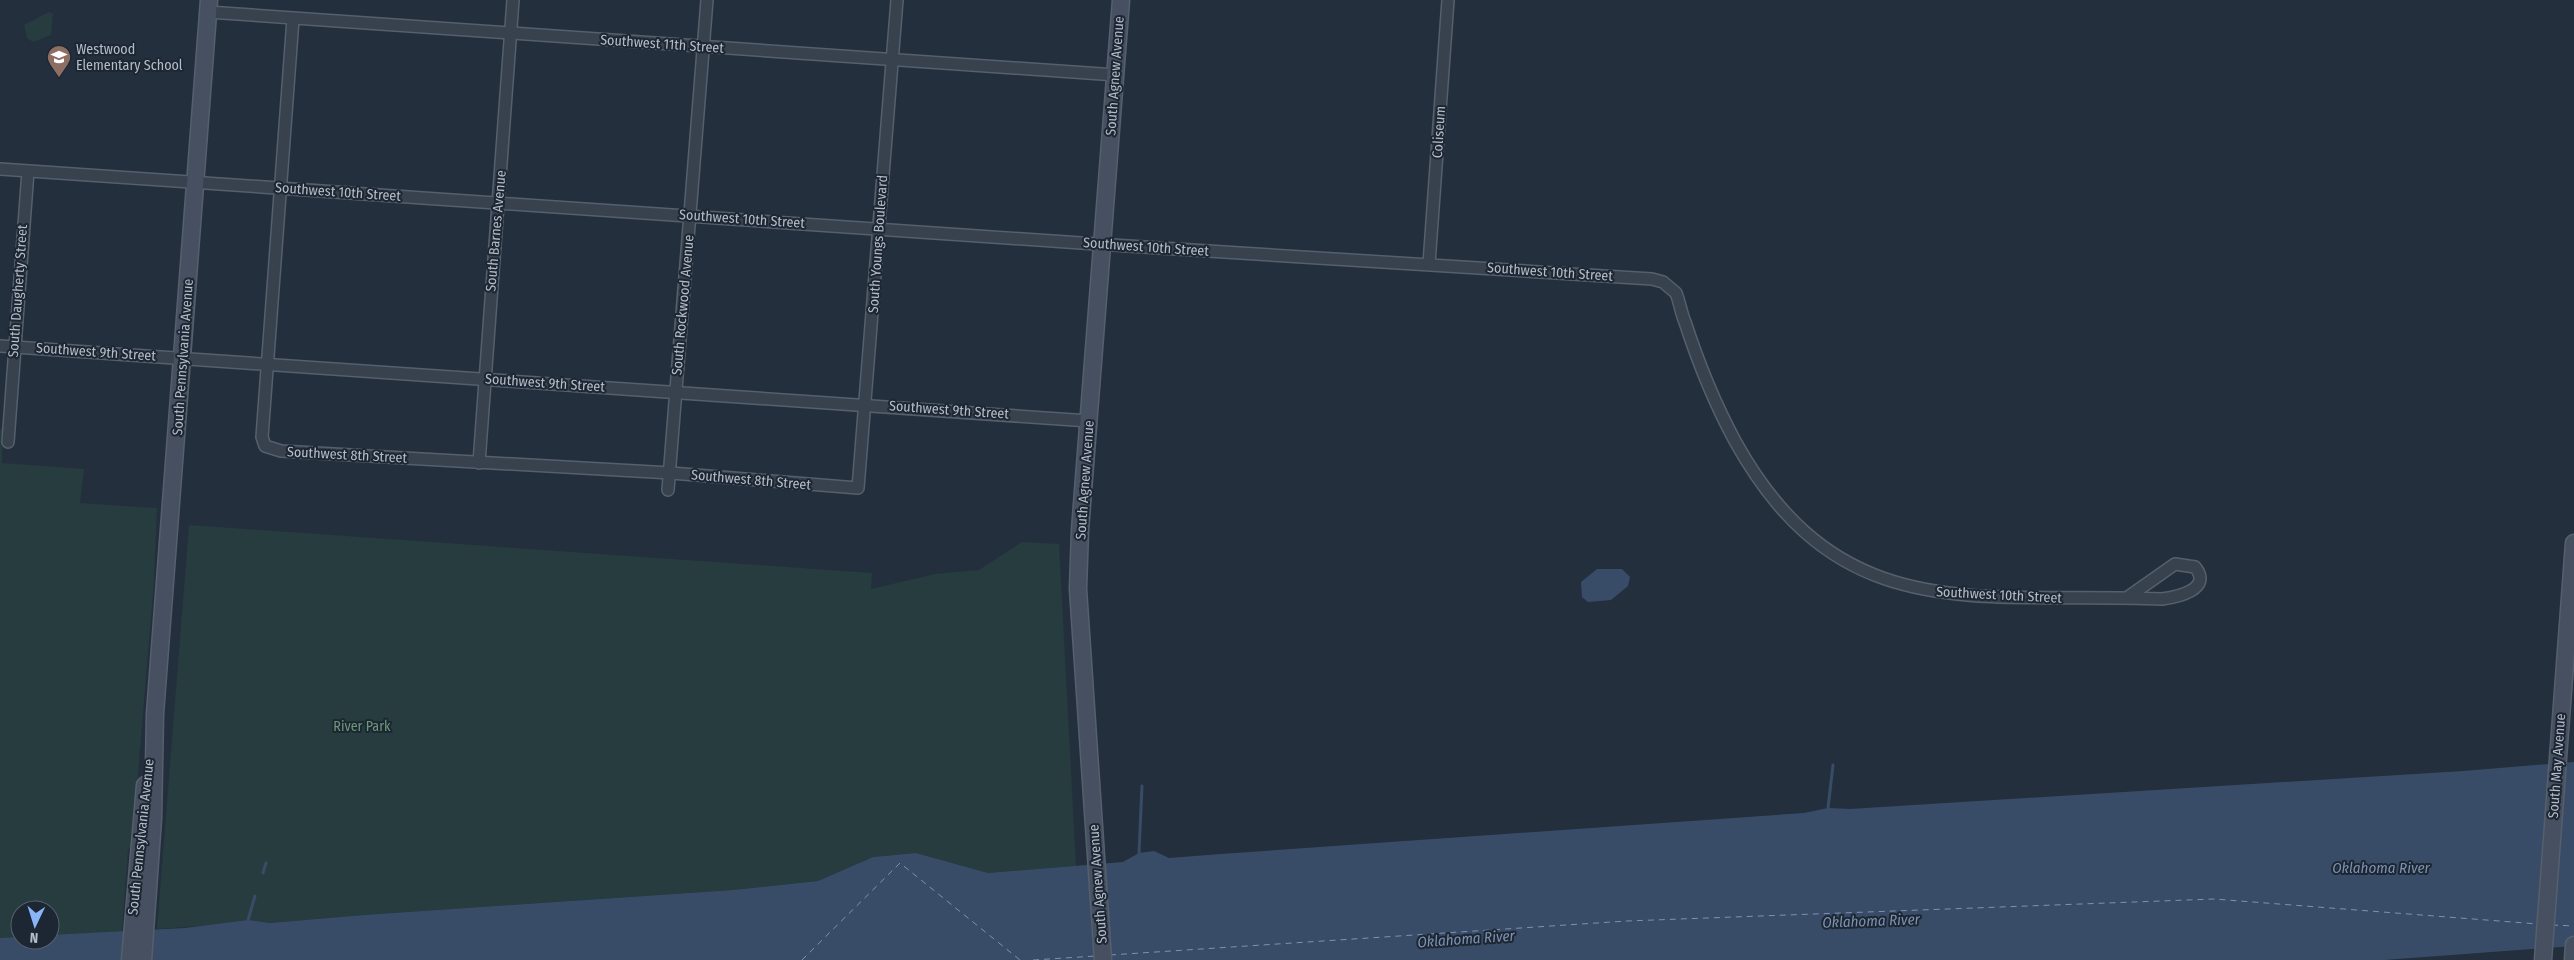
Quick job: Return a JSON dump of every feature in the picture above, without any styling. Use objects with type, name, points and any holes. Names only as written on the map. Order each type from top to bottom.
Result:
[{"type":"main road","name":"South Agnew Avenue","points":[[1103,960],[1078,590],[1080,530],[1121,0]]},
{"type":"main road","name":"South Pennsylvania Avenue","points":[[130,960],[145,846],[209,6]]},
{"type":"main road","name":"South May Avenue","points":[[2543,960],[2574,542]]},
{"type":"main road","name":"South Pennsylvania Avenue","points":[[143,960],[145,846]]},
{"type":"main road","points":[[2573,960],[2574,945]]},
{"type":"street","name":"South Barnes Avenue","points":[[479,462],[513,0]]},
{"type":"street","name":"South Rockwood Avenue","points":[[668,490],[671,473],[675,393],[707,0]]},
{"type":"street","name":"South Youngs Boulevard","points":[[858,488],[897,0]]},
{"type":"street","name":"Coliseum","points":[[1429,264],[1448,0]]},
{"type":"street","name":"Southwest 11th Street","points":[[209,6],[293,18],[1116,75]]},
{"type":"street","name":"Southwest 8th Street","points":[[293,18],[279,188],[263,444],[268,448],[281,451],[671,473],[858,488]]},
{"type":"street","name":"Southwest 10th Street","points":[[0,169],[1102,244],[1652,279],[1663,282],[1670,287],[1680,302],[1684,322],[1722,414],[1763,486],[1790,519],[1807,535],[1862,569],[1899,584],[1956,594],[2032,599],[2128,597],[2162,599],[2183,595],[2196,587],[2200,580],[2200,572],[2195,567],[2175,564],[2128,597]]},
{"type":"street","name":"South Daugherty Street","points":[[8,442],[28,170]]},
{"type":"street","name":"Southwest 9th Street","points":[[0,346],[675,393],[866,404],[1089,421]]},
{"type":"green space","points":[[49,12],[53,14],[51,35],[33,42],[27,38],[24,25]]},
{"type":"green space","points":[[0,429],[3,429],[2,463],[84,469],[80,503],[157,508],[154,581],[132,846],[128,850],[120,960],[0,960]]},
{"type":"green space","name":"River Park","points":[[189,525],[872,573],[871,589],[935,574],[979,570],[1022,542],[1059,544],[1076,866],[988,873],[916,853],[873,857],[818,881],[733,890],[270,923],[248,920],[214,925],[157,929]]},
{"type":"water","points":[[1597,569],[1622,569],[1630,577],[1628,586],[1611,600],[1588,602],[1582,597],[1581,582]]},
{"type":"water","name":"Oklahoma River","points":[[2574,762],[2574,946],[2384,960],[0,960],[0,938],[10,938],[10,950],[60,950],[60,934],[185,928],[248,920],[270,923],[733,890],[818,881],[873,857],[916,853],[988,873],[1123,862],[1139,853],[1154,851],[1169,858],[1804,813],[1828,808],[1850,809],[2463,771]]},
{"type":"waterway","points":[[1828,808],[1833,765]]},
{"type":"waterway","points":[[1139,853],[1142,786]]},
{"type":"waterway","points":[[263,873],[266,863]]},
{"type":"waterway","points":[[248,920],[255,896]]},
{"type":"ferry route","points":[[802,960],[900,863],[1020,960]]},
{"type":"ferry route","points":[[1110,955],[1627,921],[2214,899],[2538,924]]},
{"type":"ferry route","points":[[2552,925],[2574,926]]},
{"type":"ferry route","points":[[1033,960],[1096,956]]},
{"type":"place","name":"Westwood Elementary School","points":[[59,78]]}]
